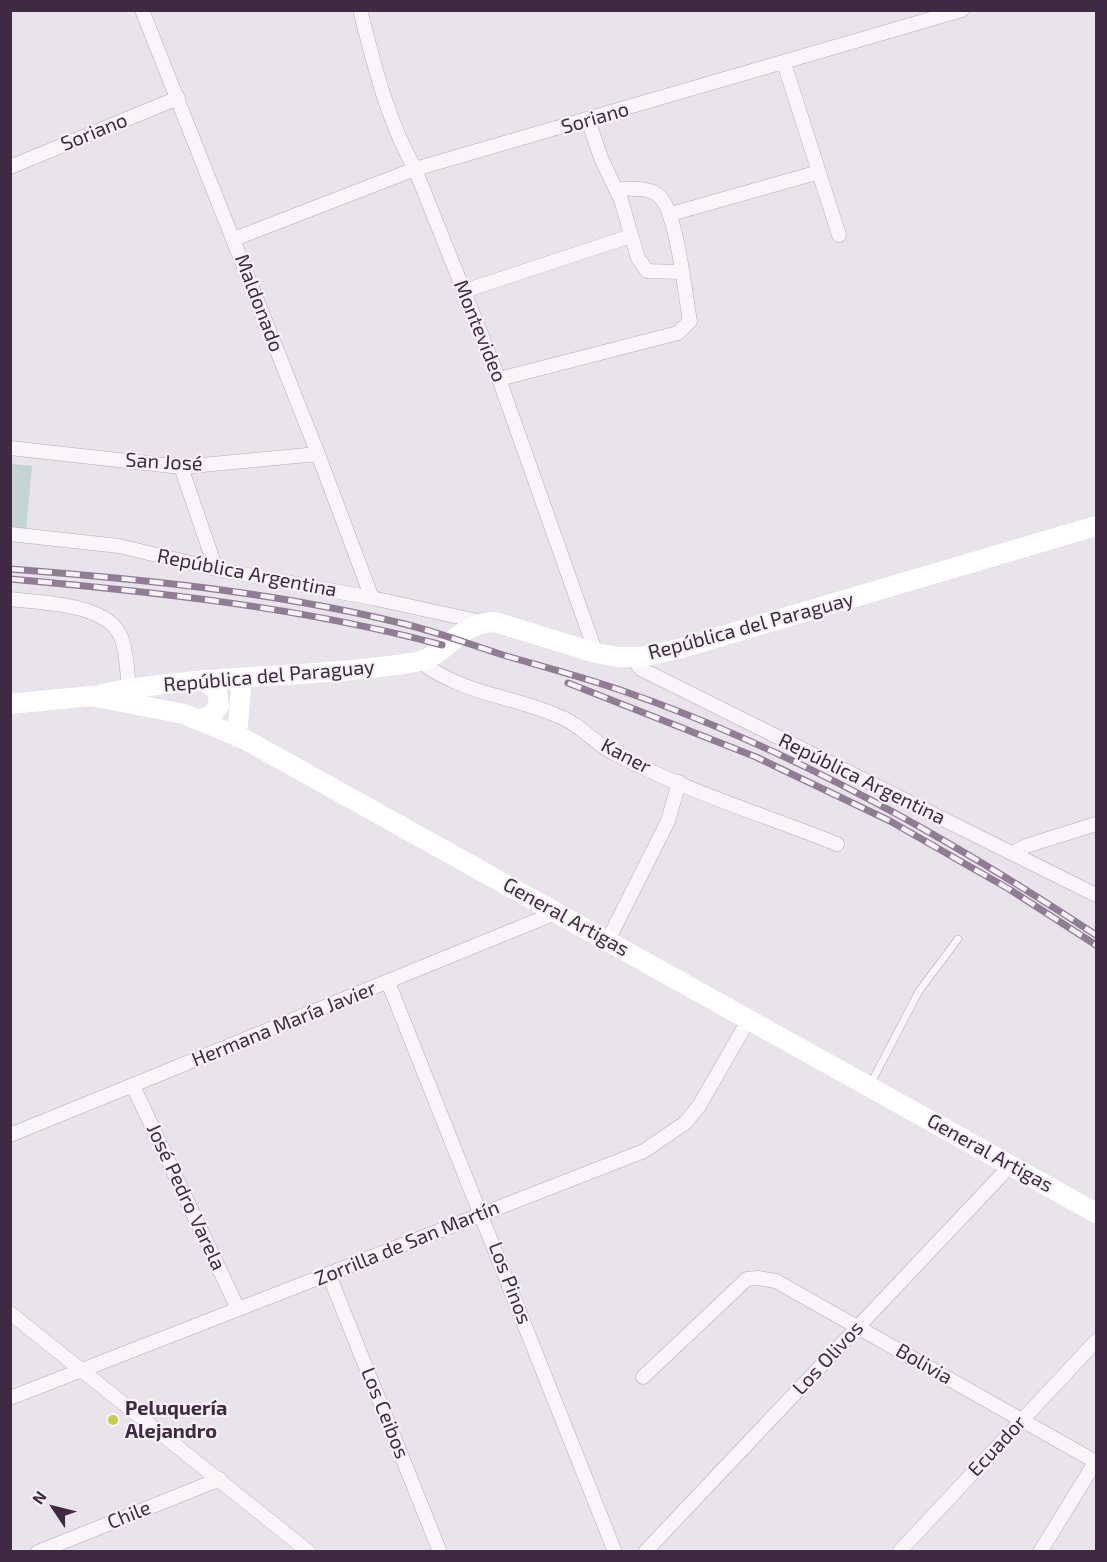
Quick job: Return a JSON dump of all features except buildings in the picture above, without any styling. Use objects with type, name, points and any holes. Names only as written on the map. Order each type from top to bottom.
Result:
[{"type":"street","name":"Maldonado","points":[[142,10],[234,239],[372,598]]},
{"type":"street","name":"Montevideo","points":[[360,10],[396,136],[415,169],[499,379],[596,653]]},
{"type":"street","name":"Soriano","points":[[234,239],[415,169],[962,10]]},
{"type":"street","points":[[784,63],[839,235]]},
{"type":"street","name":"Soriano","points":[[10,167],[178,98]]},
{"type":"street","points":[[588,120],[601,158],[616,189],[638,258],[647,271],[680,272]]},
{"type":"street","points":[[671,214],[819,172]]},
{"type":"street","points":[[499,379],[678,333],[690,321],[671,214],[659,196],[652,192],[644,189],[616,189]]},
{"type":"street","points":[[464,291],[631,236]]},
{"type":"street","name":"San José","points":[[10,448],[182,467],[318,454]]},
{"type":"street","points":[[182,467],[216,569]]},
{"type":"street","name":"República del Paraguay","points":[[91,696],[129,688],[198,680],[360,669],[419,661],[432,656],[470,626],[482,622],[495,622],[596,653],[632,657],[678,649],[1096,526]]},
{"type":"street","name":"República Argentina","points":[[10,534],[119,546],[216,569],[372,598],[482,622]]},
{"type":"street","points":[[10,599],[56,604],[96,612],[121,636],[129,688]]},
{"type":"street","name":"República Argentina","points":[[632,657],[641,669],[1096,895]]},
{"type":"street","name":"Kaner","points":[[419,661],[439,676],[469,689],[564,718],[610,752],[679,782],[837,844]]},
{"type":"street","points":[[242,733],[219,704],[217,691],[198,680],[185,686],[180,695],[189,716],[203,719],[213,714],[219,704],[262,675]]},
{"type":"street","points":[[241,690],[242,733]]},
{"type":"street","name":"General Artigas","points":[[10,704],[91,696],[189,716],[242,733],[1096,1213]]},
{"type":"street","points":[[608,940],[668,821],[679,782]]},
{"type":"street","points":[[1013,853],[1026,846],[1096,824]]},
{"type":"street","name":"Hermana María Javier","points":[[10,1135],[558,912]]},
{"type":"street","name":"Los Pinos","points":[[388,982],[482,1212],[615,1551]]},
{"type":"street","name":"Zorrilla de San Martín","points":[[10,1398],[329,1275],[482,1212],[644,1151],[685,1123],[699,1106],[749,1019]]},
{"type":"street","name":"José Pedro Varela","points":[[133,1086],[238,1310]]},
{"type":"street","name":"Los Olivos","points":[[645,1551],[1011,1165]]},
{"type":"street","name":"Los Ceibos","points":[[329,1275],[440,1551]]},
{"type":"street","name":"Bolivia","points":[[643,1377],[747,1279],[776,1281],[1096,1461]]},
{"type":"street","points":[[10,1313],[309,1551]]},
{"type":"street","name":"Ecuador","points":[[899,1551],[1096,1341]]},
{"type":"street","points":[[1040,1551],[1096,1461]]},
{"type":"street","name":"Chile","points":[[38,1551],[220,1479]]},
{"type":"lane","points":[[870,1086],[919,991],[958,939]]},
{"type":"shaded area","points":[[11,464],[32,466],[26,531],[11,529]]},
{"type":"railway","points":[[10,569],[106,577],[250,594],[345,611],[420,628],[611,687],[688,715],[749,741],[868,799],[984,864],[1096,935]]},
{"type":"railway","points":[[10,579],[119,589],[281,611],[335,620],[442,645]]},
{"type":"railway","points":[[568,683],[756,757],[890,821],[1009,889],[1096,945]]},
{"type":"place","name":"Peluquería Alejandro","points":[[113,1420]]}]
